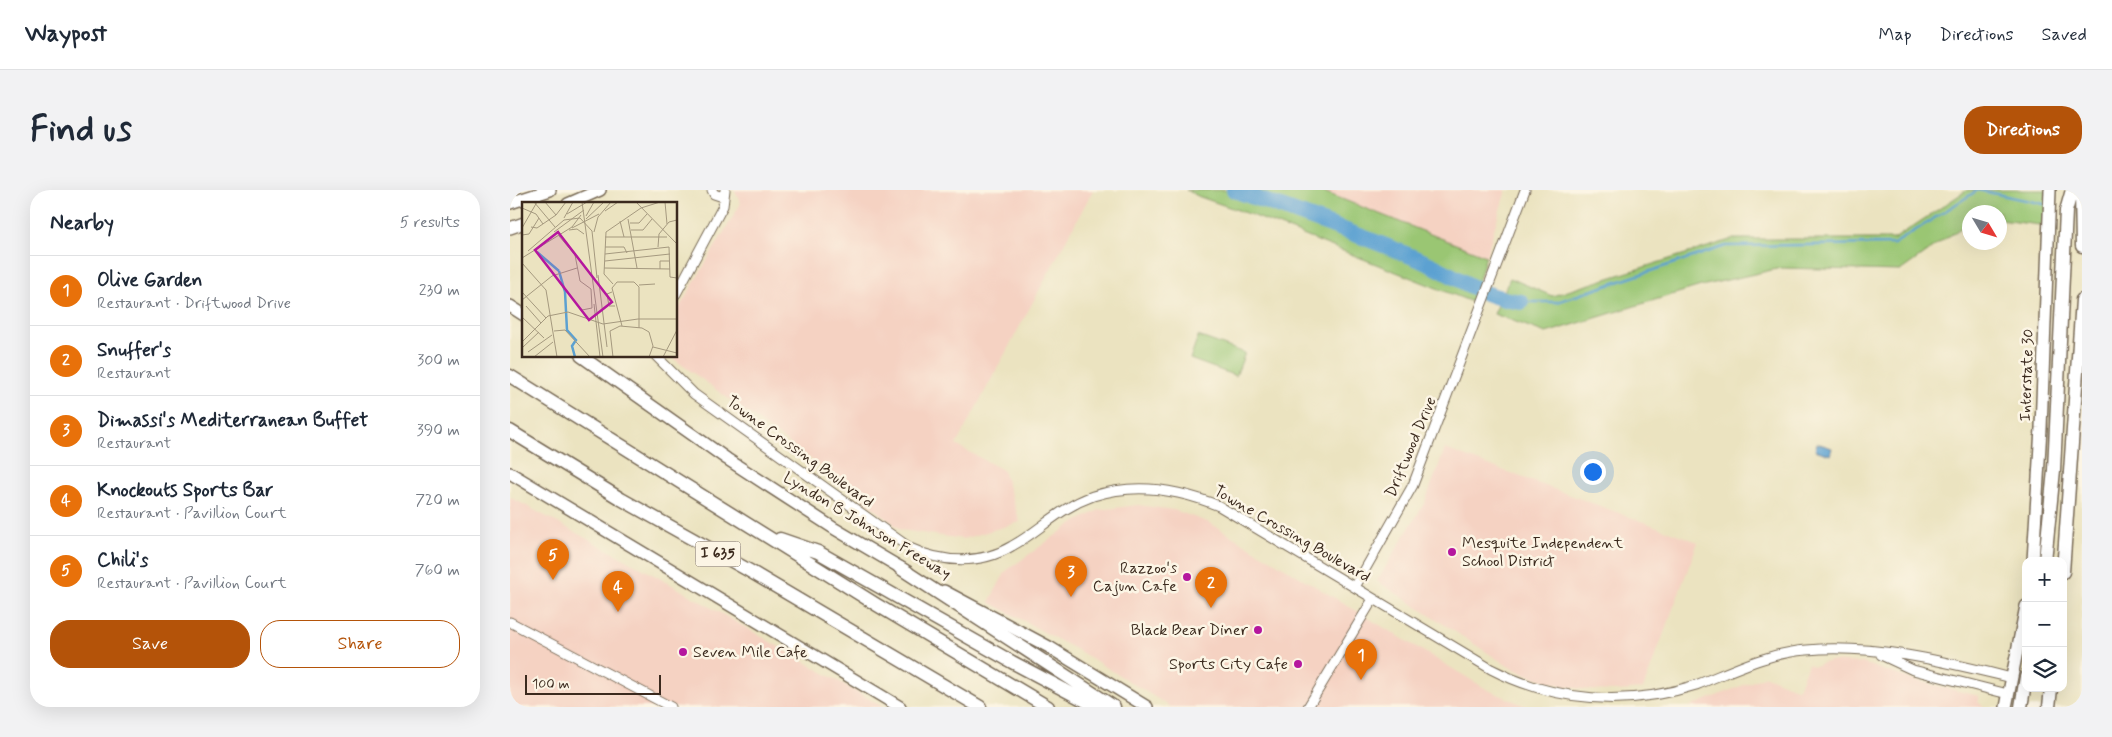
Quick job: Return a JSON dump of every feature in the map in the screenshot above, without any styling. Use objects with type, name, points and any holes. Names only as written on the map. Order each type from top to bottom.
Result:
[{"type":"highway","points":[[2045,557],[2054,470],[2066,211],[2072,190]]},
{"type":"highway","points":[[2081,190],[2082,246]]},
{"type":"highway","points":[[2064,557],[2082,300]]},
{"type":"highway","name":"I 635","points":[[510,376],[756,530],[1048,707]]},
{"type":"highway","name":"I 635","points":[[510,431],[620,499],[748,570],[980,707]]},
{"type":"highway","points":[[756,530],[818,552],[1012,662],[1098,707]]},
{"type":"highway","points":[[900,568],[1114,707]]},
{"type":"highway","points":[[926,676],[962,707]]},
{"type":"highway","points":[[2021,707],[2024,692]]},
{"type":"highway","points":[[2049,707],[2051,692]]},
{"type":"main road","points":[[510,204],[550,190]]},
{"type":"main road","points":[[573,202],[600,190]]},
{"type":"main road","name":"Interstate 30","points":[[2033,557],[2041,428],[2050,190]]},
{"type":"main road","points":[[510,306],[522,314]]},
{"type":"main road","name":"Lyndon B Johnson Freeway","points":[[584,358],[727,459],[900,568],[1034,639],[1147,707]]},
{"type":"main road","points":[[510,473],[900,707]]},
{"type":"main road","points":[[2006,707],[2022,627]]},
{"type":"street","points":[[678,290],[723,206],[724,193],[714,194],[712,190]]},
{"type":"street","name":"Driftwood Drive","points":[[1355,588],[1414,485],[1524,190]]},
{"type":"street","name":"Towne Crossing Boulevard","points":[[658,358],[676,378],[716,410],[903,544],[935,558],[966,560],[998,553],[1013,546],[1052,516],[1079,502],[1123,489],[1152,488],[1182,492],[1219,506],[1510,679],[1547,693],[1580,700],[1622,701],[1670,693],[1756,660],[1789,652],[1836,648],[1916,655],[2012,678]]},
{"type":"street","points":[[1308,707],[1373,598]]},
{"type":"street","points":[[510,622],[671,707]]},
{"type":"street","name":"Towne Crossing Boulevard","points":[[1876,653],[1913,670],[2008,694]]},
{"type":"shaded area","points":[[734,190],[1093,190],[956,445],[1003,470],[1020,522],[963,539],[901,530],[827,471],[673,358],[678,358],[678,310],[741,203]]},
{"type":"shaded area","points":[[1319,190],[1506,190],[1486,256]]},
{"type":"shaded area","points":[[1445,449],[1698,542],[1643,689],[1617,691],[1589,690],[1563,686],[1511,668],[1377,581],[1425,502]]},
{"type":"shaded area","points":[[510,497],[665,581],[883,707],[510,707]]},
{"type":"shaded area","points":[[1138,505],[1174,510],[1210,523],[1488,690],[1528,707],[1171,707],[1086,655],[989,602],[1006,571],[1070,525],[1099,510]]},
{"type":"shaded area","points":[[1830,661],[1862,663],[1913,680],[1979,696],[1978,702],[1984,707],[1689,707],[1766,676],[1798,689],[1808,664],[1814,666]]},
{"type":"green space","points":[[1186,190],[1319,190],[1486,256],[1472,302]]},
{"type":"green space","points":[[1967,190],[2050,190],[2048,226],[2007,221],[2007,205],[1962,205],[1962,227],[1900,271],[1781,268],[1701,286],[1546,333],[1494,314],[1510,278],[1552,296],[1733,239],[1894,239]]},
{"type":"green space","points":[[1198,336],[1245,353],[1236,376],[1190,359]]},
{"type":"water","points":[[1817,443],[1832,448],[1830,455],[1815,450]]},
{"type":"waterway","points":[[1234,190],[1397,250],[1434,266],[1468,285],[1491,295],[1521,302]]},
{"type":"waterway","points":[[1521,302],[1557,302],[1726,246],[1894,244],[1978,190],[2044,204]]},
{"type":"place","name":"Mesquite Independent School District","points":[[1452,552]]},
{"type":"place","name":"Razzoo's Cajun Cafe","points":[[1187,577]]},
{"type":"place","name":"Chili's","points":[[553,580]]},
{"type":"place","name":"Dimassi's Mediterranean Buffet","points":[[1071,597]]},
{"type":"place","name":"Snuffer's","points":[[1211,608]]},
{"type":"place","name":"Knockouts Sports Bar","points":[[618,612]]},
{"type":"place","name":"Black Bear Diner","points":[[1258,630]]},
{"type":"place","name":"Seven Mile Cafe","points":[[683,652]]},
{"type":"place","name":"Sports City Cafe","points":[[1298,664]]},
{"type":"place","name":"Olive Garden","points":[[1361,680]]}]
